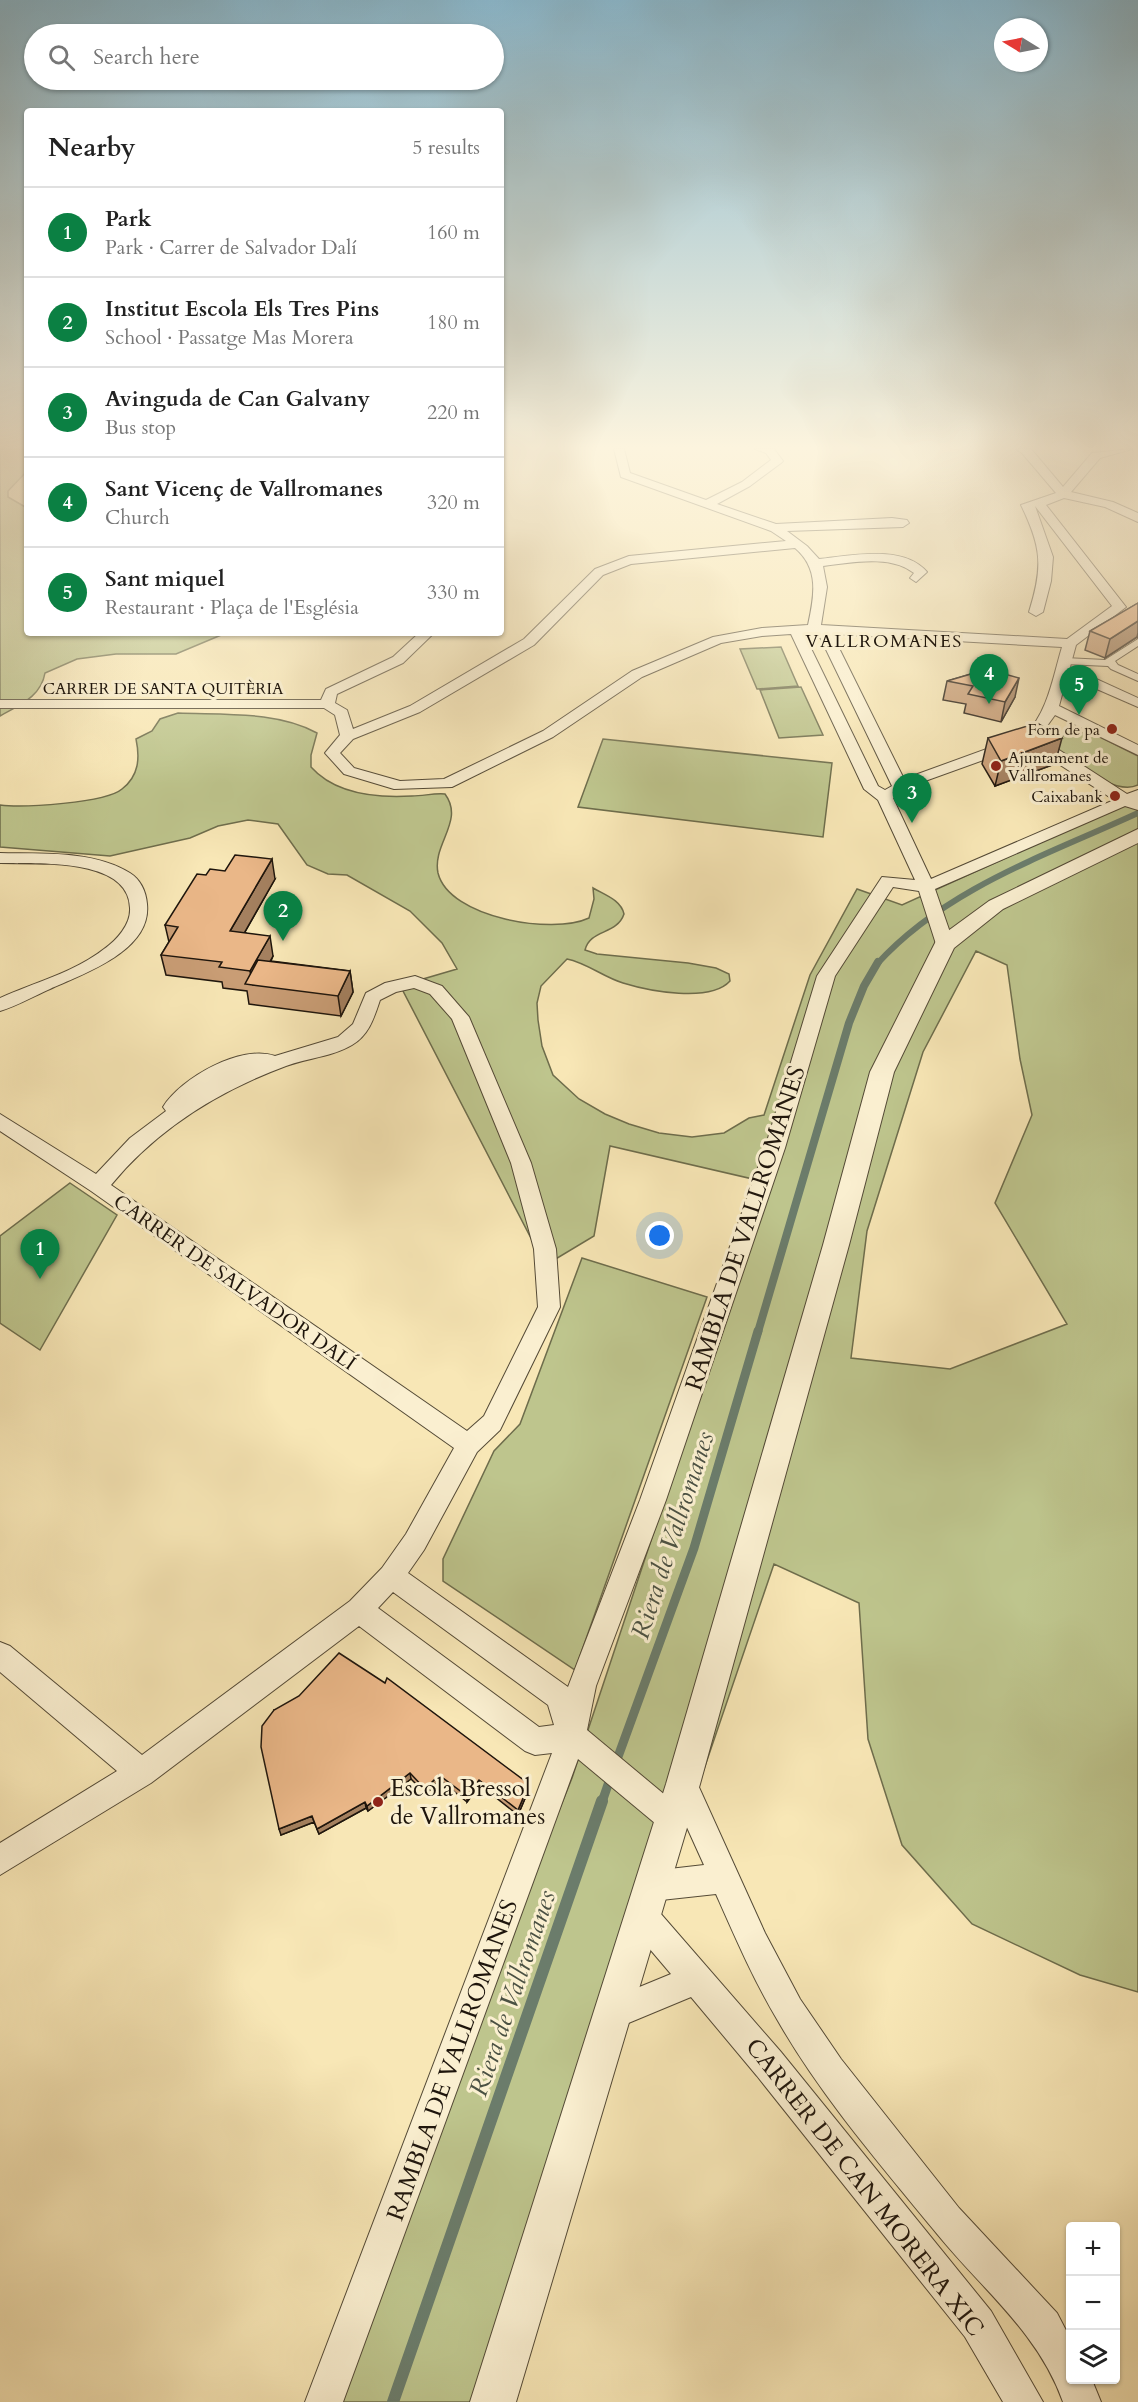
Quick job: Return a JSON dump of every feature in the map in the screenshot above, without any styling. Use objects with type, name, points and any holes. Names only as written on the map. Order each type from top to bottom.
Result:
[{"type":"street","points":[[626,561],[599,572],[529,642],[415,709],[348,736],[332,753],[349,771],[399,786],[447,784],[548,734],[637,674],[717,640],[762,632],[818,629],[1070,643],[1124,606],[1087,561]]},
{"type":"street","points":[[870,561],[815,563],[821,598],[818,629],[900,787]]},
{"type":"street","points":[[904,561],[916,566],[921,572],[916,578]]},
{"type":"street","points":[[1036,612],[1046,580],[1047,561]]},
{"type":"street","points":[[796,630],[872,789],[885,797],[926,887],[945,944]]},
{"type":"street","points":[[348,736],[342,713],[327,704],[331,692],[398,660],[424,636]]},
{"type":"street","points":[[1138,642],[1110,660],[1114,667],[1138,678]]},
{"type":"street","points":[[885,797],[900,787],[1030,738],[1043,725],[1051,708],[1070,643]]},
{"type":"street","points":[[1064,665],[1112,663]]},
{"type":"street","points":[[1064,665],[1138,703]]},
{"type":"street","name":"CARRER DE SANTA QUITÈRIA","points":[[0,704],[327,704]]},
{"type":"street","points":[[1051,708],[1138,751]]},
{"type":"street","points":[[1030,738],[1134,801]]},
{"type":"street","points":[[926,887],[1134,801]]},
{"type":"street","points":[[493,2402],[683,1784],[836,1245],[882,1072],[945,944],[996,905],[1138,835]]},
{"type":"street","points":[[0,858],[92,864],[113,870],[132,883],[140,902],[134,926],[122,943],[105,958],[0,1005]]},
{"type":"street","name":"RAMBLA DE VALLROMANES","points":[[324,2402],[572,1736],[582,1686],[653,1500],[775,1148],[826,976],[888,881],[926,887]]},
{"type":"street","points":[[0,1860],[141,1773],[359,1610],[391,1576],[415,1542],[468,1445],[492,1423],[549,1307],[545,1249],[521,1163],[460,1017],[436,990],[415,982],[391,987],[372,997],[367,1020],[353,1035],[334,1048],[283,1060],[209,1094],[162,1122],[135,1145],[98,1186]]},
{"type":"street","name":"CARRER DE SALVADOR DALÍ","points":[[0,1121],[98,1186],[468,1445]]},
{"type":"street","points":[[391,1576],[559,1697],[572,1736],[672,1819]]},
{"type":"street","points":[[359,1610],[535,1741],[572,1736]]},
{"type":"street","points":[[0,1655],[141,1773]]},
{"type":"street","name":"CARRER DE CAN MORERA XIC","points":[[683,1784],[759,1953],[789,2010],[829,2071],[947,2220],[1010,2286],[1044,2326],[1066,2365]]},
{"type":"street","points":[[647,1901],[726,1878]]},
{"type":"street","name":"CARRER DE CAN MORERA XIC","points":[[647,1901],[698,1979],[978,2324],[1024,2402]]},
{"type":"street","points":[[614,2013],[698,1979]]},
{"type":"street","points":[[1076,2384],[1082,2402]]},
{"type":"green space","points":[[0,561],[24,561],[24,636],[219,636],[176,654],[116,654],[77,659],[45,673],[43,681],[34,694],[22,704],[0,716]]},
{"type":"green space","points":[[781,647],[798,686],[757,689],[740,649]]},
{"type":"green space","points":[[801,687],[823,735],[779,738],[760,690]]},
{"type":"green space","points":[[178,713],[231,714],[268,718],[302,726],[317,733],[311,755],[311,767],[332,783],[345,789],[371,795],[445,794],[452,814],[439,852],[438,873],[446,889],[461,901],[504,919],[528,923],[573,923],[589,918],[594,899],[593,888],[616,901],[624,914],[616,926],[592,938],[585,950],[597,954],[688,963],[716,968],[729,974],[730,981],[721,988],[708,992],[663,992],[623,983],[567,959],[541,986],[537,1003],[542,1046],[553,1075],[579,1099],[629,1124],[659,1133],[692,1137],[724,1133],[749,1118],[764,1115],[810,975],[857,889],[902,905],[1138,798],[1138,1992],[1080,1975],[972,1924],[902,1845],[868,1739],[859,1603],[774,1564],[488,2402],[321,2402],[572,1778],[770,1183],[610,1146],[594,1236],[539,1269],[535,1246],[402,989],[423,979],[457,969],[442,943],[410,911],[347,875],[328,874],[307,865],[278,824],[248,820],[218,826],[190,838],[110,856],[0,847],[0,805],[26,806],[63,803],[113,794],[128,784],[135,772],[138,760],[136,739],[152,731],[160,719]],"holes":[[[976,951],[1007,965],[1020,1059],[1032,1115],[995,1203],[1067,1324],[950,1369],[851,1358],[867,1231],[923,1052]]]},
{"type":"green space","points":[[1072,732],[1094,734],[1138,756],[1138,785],[1129,787],[1108,783],[1058,751],[1056,739]]},
{"type":"green space","points":[[603,739],[832,763],[823,837],[578,807]]},
{"type":"green space","points":[[70,1183],[117,1215],[40,1350],[0,1323],[0,1236]]},
{"type":"green space","points":[[582,1258],[707,1297],[575,1670],[443,1581],[443,1559],[494,1451],[520,1424]]},
{"type":"building","points":[[1138,603],[1138,621],[1110,639],[1090,631]]},
{"type":"building","points":[[983,668],[1019,678],[1005,702],[968,694],[973,686],[947,681],[981,671]]},
{"type":"building","points":[[1037,723],[1062,738],[1001,761],[988,738]]},
{"type":"building","points":[[235,855],[272,859],[230,931],[270,936],[250,971],[219,967],[222,962],[161,955],[178,927],[165,925],[197,874],[206,875],[210,869],[225,871]]},
{"type":"building","points":[[258,960],[350,971],[338,996],[245,984]]},
{"type":"building","points":[[339,1653],[385,1683],[387,1678],[529,1784],[518,1810],[479,1780],[467,1796],[439,1775],[425,1789],[410,1773],[367,1806],[365,1802],[317,1829],[312,1816],[279,1829],[261,1747],[262,1726],[274,1710],[299,1696]]},
{"type":"waterway","name":"Riera de Vallromanes","points":[[877,964],[904,937],[934,914],[966,894],[1034,859],[1138,813]]},
{"type":"waterway","name":"Riera de Vallromanes","points":[[758,1332],[849,1023],[864,986],[878,962]]},
{"type":"waterway","name":"Riera de Vallromanes","points":[[615,1765],[694,1548],[758,1331]]},
{"type":"waterway","name":"Riera de Vallromanes","points":[[602,1802],[611,1776]]},
{"type":"waterway","name":"Riera de Vallromanes","points":[[393,2402],[602,1801]]},
{"type":"place","name":"Sant Vicenç de Vallromanes","points":[[989,704]]},
{"type":"place","name":"Sant miquel","points":[[1079,715]]},
{"type":"place","name":"Forn de pa","points":[[1112,729]]},
{"type":"place","name":"Ajuntament de Vallromanes","points":[[996,766]]},
{"type":"place","name":"Caixabank","points":[[1115,796]]},
{"type":"place","name":"Avinguda de Can Galvany","points":[[912,823]]},
{"type":"place","name":"Institut Escola Els Tres Pins","points":[[283,941]]},
{"type":"place","name":"Park","points":[[40,1279]]},
{"type":"place","name":"Escola Bressol de Vallromanes","points":[[378,1802]]},
{"type":"district","name":"VALLROMANES","points":[[884,641]]}]
